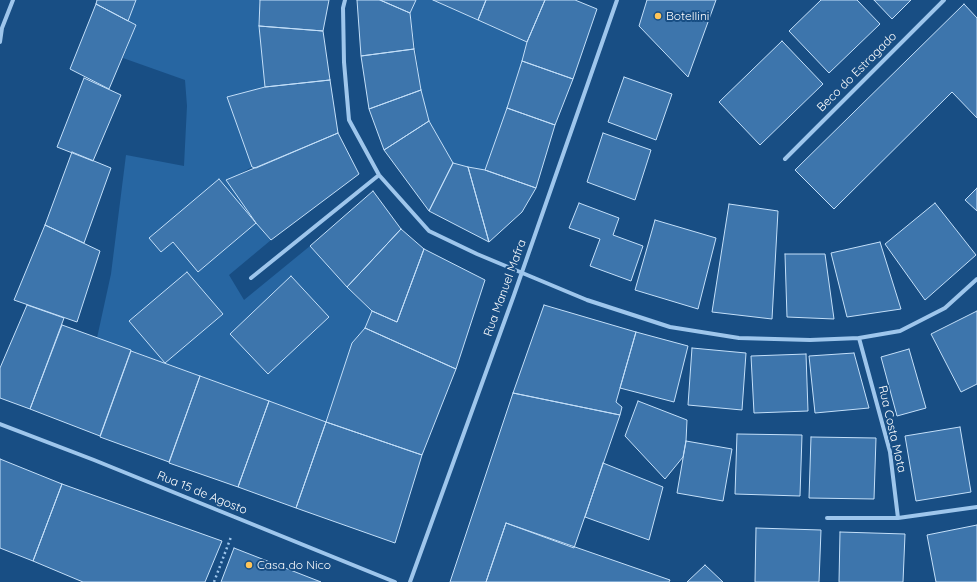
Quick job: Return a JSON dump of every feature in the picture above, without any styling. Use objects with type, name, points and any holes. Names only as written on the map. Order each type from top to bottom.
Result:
[{"type":"street","points":[[0,42],[2,28],[13,0]]},
{"type":"street","points":[[344,0],[344,62],[349,120],[379,175],[429,231],[478,254],[587,300],[670,327],[739,338],[810,340],[859,338],[900,330],[945,308],[977,279]]},
{"type":"street","name":"Rua Manuel Mafra","points":[[410,582],[617,0]]},
{"type":"street","name":"Beco do Estragado","points":[[785,159],[944,0]]},
{"type":"street","points":[[251,278],[379,175]]},
{"type":"street","name":"Rua Costa Mota","points":[[859,338],[890,452],[898,518]]},
{"type":"street","name":"Rua 15 de Agosto","points":[[0,424],[94,460],[395,582]]},
{"type":"street","points":[[827,518],[898,518],[977,507]]},
{"type":"path","points":[[214,582],[231,537]]},
{"type":"shaded area","points":[[136,0],[260,0],[259,26],[265,87],[227,97],[256,168],[252,167],[227,181],[271,240],[229,275],[244,300],[310,246],[347,287],[372,311],[365,328],[352,343],[326,422],[97,338],[111,274],[126,155],[184,166],[187,106],[185,80],[123,58],[136,25],[128,21]]},
{"type":"shaded area","points":[[416,0],[433,0],[527,42],[507,108],[485,170],[453,163],[429,121],[421,90],[410,13]]},
{"type":"building","points":[[97,0],[136,0],[128,21],[96,4]]},
{"type":"building","points":[[260,0],[329,0],[323,31],[259,26]]},
{"type":"building","points":[[357,0],[380,0],[410,13],[414,49],[361,56]]},
{"type":"building","points":[[380,0],[416,0],[410,13]]},
{"type":"building","points":[[433,0],[486,0],[478,20]]},
{"type":"building","points":[[486,0],[545,0],[527,42],[478,20]]},
{"type":"building","points":[[545,0],[575,0],[597,9],[573,79],[522,61],[527,42]]},
{"type":"building","points":[[647,0],[716,0],[688,77],[639,26]]},
{"type":"building","points":[[821,0],[857,0],[880,24],[829,73],[789,31]]},
{"type":"building","points":[[874,0],[911,0],[892,19]]},
{"type":"building","points":[[96,4],[136,25],[109,89],[70,69]]},
{"type":"building","points":[[964,4],[977,18],[977,118],[952,92],[834,209],[795,170]]},
{"type":"building","points":[[259,26],[323,31],[330,80],[265,87]]},
{"type":"building","points":[[782,41],[823,84],[760,145],[719,102]]},
{"type":"building","points":[[414,49],[421,90],[369,109],[361,56]]},
{"type":"building","points":[[522,61],[573,79],[555,125],[507,108]]},
{"type":"building","points":[[624,77],[672,94],[656,140],[608,122]]},
{"type":"building","points":[[84,78],[121,95],[93,161],[57,147]]},
{"type":"building","points":[[330,80],[338,133],[256,168],[252,167],[227,97],[265,87]]},
{"type":"building","points":[[421,90],[429,121],[384,150],[369,109]]},
{"type":"building","points":[[507,108],[555,125],[536,188],[485,170]]},
{"type":"building","points":[[429,121],[453,163],[429,211],[384,150]]},
{"type":"building","points":[[338,133],[359,174],[271,240],[256,223],[226,180]]},
{"type":"building","points":[[603,133],[651,150],[635,200],[587,182]]},
{"type":"building","points":[[72,152],[111,168],[84,243],[45,225]]},
{"type":"building","points":[[453,163],[468,167],[489,242],[429,211]]},
{"type":"building","points":[[468,167],[485,170],[536,188],[522,212],[489,242]]},
{"type":"building","points":[[219,179],[256,223],[198,272],[173,242],[161,252],[149,238]]},
{"type":"building","points":[[977,188],[977,211],[965,200]]},
{"type":"building","points":[[373,191],[401,229],[347,287],[310,246]]},
{"type":"building","points":[[579,203],[619,218],[613,235],[643,246],[631,281],[590,266],[600,239],[569,228]]},
{"type":"building","points":[[935,203],[976,255],[925,300],[885,244]]},
{"type":"building","points":[[729,204],[778,211],[772,319],[712,312]]},
{"type":"building","points":[[655,220],[716,238],[698,309],[635,290]]},
{"type":"building","points":[[45,225],[100,251],[77,322],[14,300]]},
{"type":"building","points":[[401,229],[424,249],[397,322],[372,311],[347,287]]},
{"type":"building","points":[[880,242],[901,309],[847,317],[831,253]]},
{"type":"building","points":[[424,249],[485,280],[456,369],[365,328],[372,311],[397,322]]},
{"type":"building","points":[[785,254],[825,254],[834,319],[787,317]]},
{"type":"building","points":[[187,272],[223,314],[165,363],[129,321]]},
{"type":"building","points":[[291,276],[329,317],[268,374],[230,334]]},
{"type":"building","points":[[27,305],[64,318],[30,409],[0,398],[0,368]]},
{"type":"building","points":[[544,305],[636,332],[616,402],[622,407],[620,415],[513,393]]},
{"type":"building","points":[[977,311],[977,384],[961,392],[931,334]]},
{"type":"building","points":[[62,325],[131,350],[100,436],[30,409]]},
{"type":"building","points":[[365,328],[456,369],[422,455],[326,422],[352,343]]},
{"type":"building","points":[[636,332],[688,346],[674,402],[620,388]]},
{"type":"building","points":[[692,348],[746,353],[742,410],[688,405]]},
{"type":"building","points":[[909,349],[926,408],[897,416],[881,357]]},
{"type":"building","points":[[131,351],[200,376],[169,462],[100,437]]},
{"type":"building","points":[[854,353],[869,408],[815,413],[809,356]]},
{"type":"building","points":[[806,354],[808,411],[754,413],[751,356]]},
{"type":"building","points":[[200,376],[269,401],[238,487],[169,463]]},
{"type":"building","points":[[513,393],[620,415],[574,548],[506,523],[486,582],[450,582]]},
{"type":"building","points":[[269,401],[326,422],[296,508],[238,487]]},
{"type":"building","points":[[638,401],[687,420],[686,441],[683,457],[665,479],[625,436]]},
{"type":"building","points":[[326,422],[422,455],[395,543],[296,508]]},
{"type":"building","points":[[960,427],[971,492],[916,501],[905,436]]},
{"type":"building","points":[[737,434],[802,435],[800,496],[735,494]]},
{"type":"building","points":[[811,437],[876,438],[874,499],[809,498]]},
{"type":"building","points":[[686,441],[732,449],[723,501],[677,493]]},
{"type":"building","points":[[0,459],[62,484],[33,561],[0,548]]},
{"type":"building","points":[[603,463],[663,487],[649,540],[585,517]]},
{"type":"building","points":[[62,484],[222,541],[205,582],[83,582],[33,561]]},
{"type":"building","points":[[506,523],[670,580],[669,582],[486,582]]},
{"type":"building","points":[[977,525],[977,582],[936,582],[927,535]]},
{"type":"building","points":[[756,528],[821,530],[819,582],[755,582]]},
{"type":"building","points":[[840,532],[905,534],[903,582],[839,582]]},
{"type":"building","points":[[234,548],[321,582],[221,582]]},
{"type":"building","points":[[705,565],[723,582],[687,582]]},
{"type":"place","name":"Botellini","points":[[658,16]]},
{"type":"place","name":"Casa do Nico","points":[[249,565]]}]
